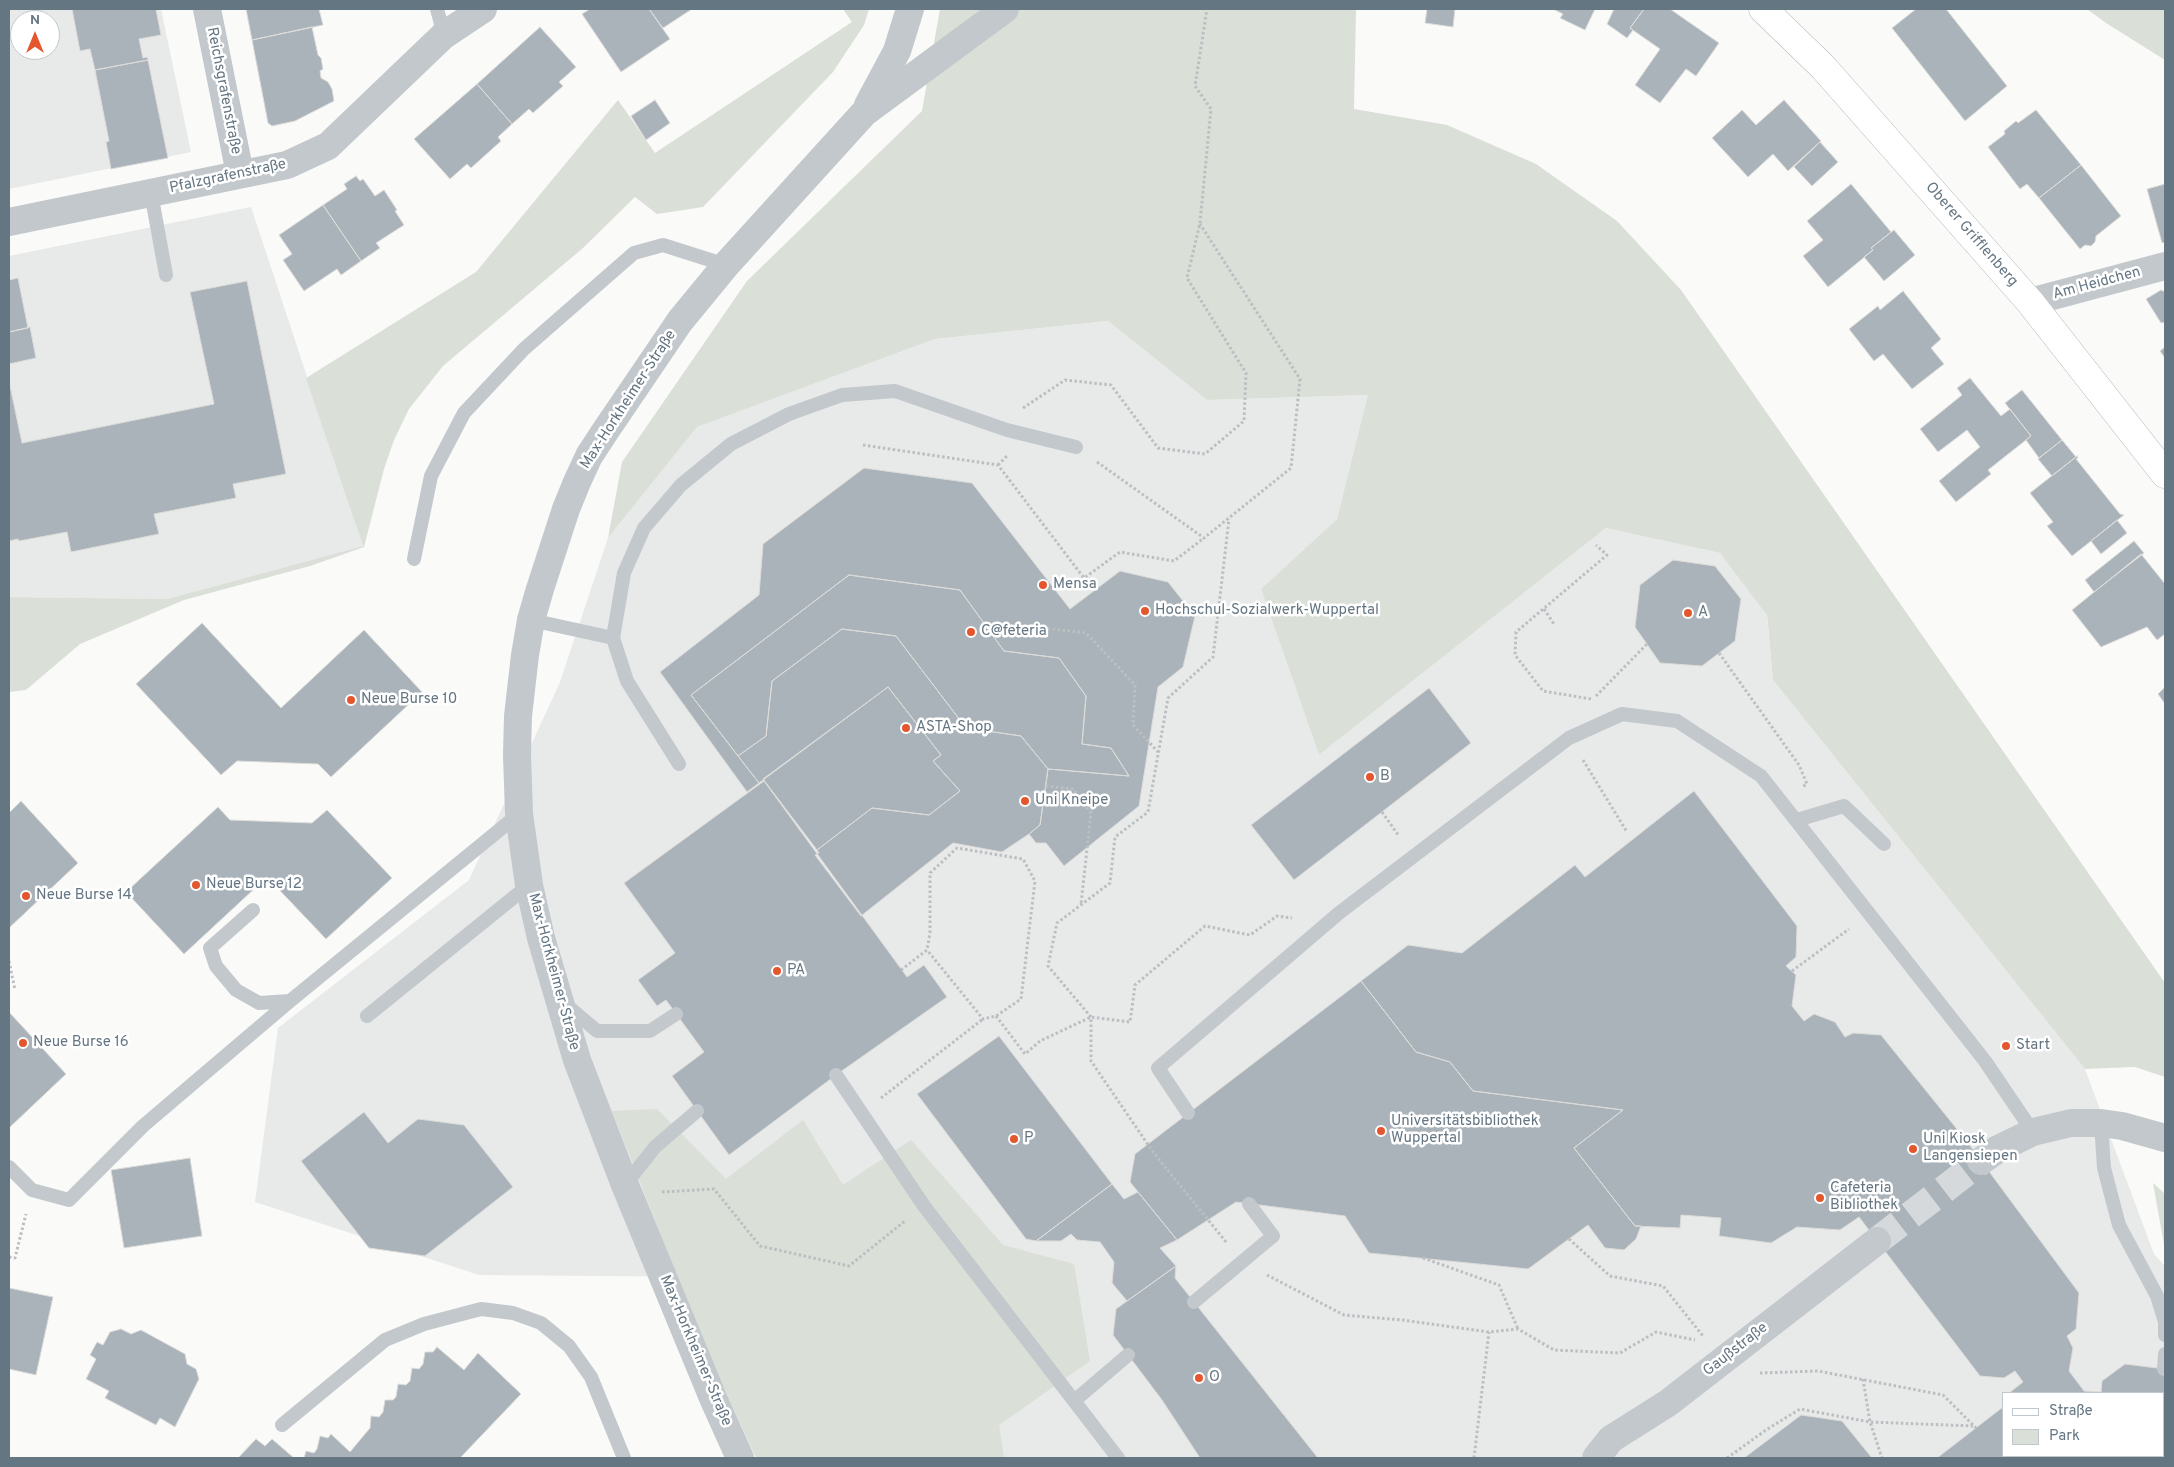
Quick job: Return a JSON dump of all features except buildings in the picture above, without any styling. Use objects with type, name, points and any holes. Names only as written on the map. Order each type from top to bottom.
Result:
[{"type":"main road","name":"Oberer Grifflenberg","points":[[1763,9],[1823,67],[2030,302],[2165,474]]},
{"type":"street","name":"Reichsgrafenstraße","points":[[207,9],[240,174]]},
{"type":"street","name":"Pfalzgrafenstraße","points":[[9,222],[287,165],[328,146],[444,35],[483,9]]},
{"type":"street","name":"Max-Horkheimer-Straße","points":[[864,113],[897,51],[910,9]]},
{"type":"street","name":"Max-Horkheimer-Straße","points":[[740,1458],[713,1398],[627,1189],[577,1060],[541,938],[529,885],[519,814],[517,755],[521,679],[531,620],[566,509],[589,456],[680,321],[726,265],[864,113],[1005,9]]},
{"type":"street","name":"Am Heidchen","points":[[2030,302],[2165,266]]},
{"type":"street","points":[[1981,1160],[1998,1149],[2033,1132],[2071,1123],[2100,1123],[2141,1130],[2165,1138]]},
{"type":"street","name":"Gaußstraße","points":[[1596,1458],[1611,1439],[1668,1403],[1877,1241]]},
{"type":"lane","points":[[437,9],[444,35]]},
{"type":"lane","points":[[151,193],[166,275]]},
{"type":"lane","points":[[414,559],[431,476],[464,413],[524,350],[634,253],[663,245],[726,265]]},
{"type":"lane","points":[[679,764],[627,681],[613,638],[624,573],[644,528],[681,484],[739,440],[789,414],[842,396],[895,391],[1007,430],[1076,448]]},
{"type":"lane","points":[[531,620],[613,638]]},
{"type":"lane","points":[[1188,1113],[1158,1068],[1339,912],[1569,738],[1622,714],[1677,721],[1761,776],[1985,1061],[2033,1132]]},
{"type":"lane","points":[[1797,820],[1844,806],[1884,844]]},
{"type":"lane","points":[[9,1167],[32,1190],[69,1200],[143,1126],[290,1001],[519,814]]},
{"type":"lane","points":[[367,1016],[529,885]]},
{"type":"lane","points":[[253,910],[210,948],[216,966],[236,990],[259,1003],[290,1001]]},
{"type":"lane","points":[[558,998],[597,1031],[650,1032],[676,1014]]},
{"type":"lane","points":[[836,1075],[924,1206],[1118,1458]]},
{"type":"lane","points":[[627,1189],[655,1147],[697,1111]]},
{"type":"lane","points":[[2100,1123],[2104,1168],[2118,1224],[2157,1296],[2165,1322],[2165,1335]]},
{"type":"lane","points":[[1194,1302],[1273,1236],[1249,1204]]},
{"type":"lane","points":[[282,1425],[385,1340],[424,1324],[481,1309],[513,1313],[541,1322],[569,1346],[591,1377],[624,1458]]},
{"type":"lane","points":[[2164,1369],[2165,1354]]},
{"type":"lane","points":[[1074,1401],[1128,1355]]},
{"type":"path","points":[[998,465],[1007,458],[1007,430],[1018,412],[1065,380],[1111,385],[1158,448],[1205,454],[1244,421],[1246,373],[1187,278],[1200,223],[1211,108],[1195,86],[1207,9]]},
{"type":"path","points":[[863,445],[998,465],[1084,578],[1120,552],[1174,561],[1291,468],[1300,379],[1200,223]]},
{"type":"path","points":[[1076,448],[1204,538]]},
{"type":"path","points":[[1229,519],[1212,657],[1168,698],[1148,812],[1115,837],[1110,883],[1057,923],[1048,966],[1091,1016],[1091,1061],[1153,1152],[1242,1261],[1344,1315],[1402,1320],[1489,1332],[1518,1329]]},
{"type":"path","points":[[1593,699],[1543,691],[1514,656],[1516,632],[1607,555],[1596,545]]},
{"type":"path","points":[[1544,610],[1554,624]]},
{"type":"path","points":[[994,637],[1035,627],[1086,633],[1134,685],[1133,725],[1158,752]]},
{"type":"path","points":[[1627,832],[1569,738],[1593,699],[1647,644]]},
{"type":"path","points":[[1719,653],[1799,765],[1807,784],[1780,799]]},
{"type":"path","points":[[1046,786],[1073,789],[1091,813],[1080,904]]},
{"type":"path","points":[[860,1113],[983,1019],[996,1016],[1021,999],[1035,881],[1023,859],[957,848],[930,873],[930,933],[927,950],[901,970]]},
{"type":"path","points":[[1792,971],[1870,914]]},
{"type":"path","points":[[996,1016],[1025,1054],[1040,1041],[1091,1016],[1130,1022],[1134,985],[1205,926],[1250,935],[1277,916]]},
{"type":"path","points":[[927,950],[983,1019]]},
{"type":"path","points":[[9,961],[15,990]]},
{"type":"path","points":[[627,1189],[714,1189],[760,1246],[849,1266],[924,1206]]},
{"type":"path","points":[[9,1257],[15,1258],[32,1190]]},
{"type":"path","points":[[1569,1239],[1610,1276],[1663,1286],[1708,1343]]},
{"type":"path","points":[[1423,1258],[1499,1286],[1518,1329],[1554,1350],[1620,1353],[1656,1332]]},
{"type":"path","points":[[1474,1458],[1489,1332]]},
{"type":"path","points":[[1727,1458],[1766,1430],[1800,1409],[1870,1422],[1974,1427],[1943,1396],[1818,1371]]},
{"type":"path","points":[[1863,1379],[1870,1422],[1882,1458]]},
{"type":"shaded area","points":[[9,9],[161,9],[191,152],[9,189]]},
{"type":"shaded area","points":[[251,207],[363,546],[167,599],[9,597],[9,256]]},
{"type":"shaded area","points":[[1108,321],[1207,400],[1369,395],[1337,519],[1261,589],[1319,755],[1606,528],[1720,553],[1766,608],[1773,680],[2085,1069],[2154,1254],[2165,1266],[2165,1458],[806,1458],[722,1277],[479,1275],[255,1202],[278,1028],[469,880],[560,682],[608,538],[697,427],[935,339]]},
{"type":"green space","points":[[843,9],[869,9],[864,25],[833,72],[703,207],[657,214],[635,197],[583,248],[443,366],[409,409],[394,440],[384,469],[364,547],[310,566],[184,600],[80,644],[26,690],[9,692],[9,597],[167,599],[363,546],[306,378],[476,272],[618,100],[655,153],[852,22]]},
{"type":"green space","points":[[940,9],[1356,9],[1354,109],[1447,125],[1536,164],[1617,221],[1681,290],[2165,983],[2165,1077],[2135,1067],[2085,1069],[1773,680],[1767,615],[1720,553],[1606,528],[1319,755],[1261,589],[1337,519],[1368,395],[1207,400],[1108,321],[935,339],[697,427],[608,538],[622,462],[747,281],[922,111]]},
{"type":"green space","points":[[2087,9],[2165,9],[2165,60],[2106,23]]},
{"type":"green space","points":[[657,1109],[726,1179],[803,1120],[843,1185],[911,1140],[1003,1245],[1074,1264],[1090,1361],[999,1425],[1004,1458],[756,1458],[707,1352],[612,1111]]},
{"type":"green space","points":[[2153,1183],[2165,1194],[2165,1250]]},
{"type":"tunnel","points":[[1877,1241],[1981,1161]]},
{"type":"place","name":"Mensa","points":[[1043,585]]},
{"type":"place","name":"Hochschul-Sozialwerk-Wuppertal","points":[[1145,611]]},
{"type":"place","name":"A","points":[[1688,613]]},
{"type":"place","name":"C@feteria","points":[[971,632]]},
{"type":"place","name":"Neue Burse 10","points":[[351,700]]},
{"type":"place","name":"ASTA-Shop","points":[[906,728]]},
{"type":"place","name":"B","points":[[1370,777]]},
{"type":"place","name":"Uni Kneipe","points":[[1025,801]]},
{"type":"place","name":"Neue Burse 12","points":[[196,885]]},
{"type":"place","name":"Neue Burse 14","points":[[26,896]]},
{"type":"place","name":"PA","points":[[777,971]]},
{"type":"place","name":"Neue Burse 16","points":[[23,1043]]},
{"type":"place","name":"Start","points":[[2006,1046]]},
{"type":"place","name":"Universitätsbibliothek Wuppertal","points":[[1381,1131]]},
{"type":"place","name":"P","points":[[1014,1139]]},
{"type":"place","name":"Uni Kiosk Langensiepen","points":[[1913,1149]]},
{"type":"place","name":"Cafeteria Bibliothek","points":[[1820,1198]]},
{"type":"place","name":"O","points":[[1199,1378]]}]
